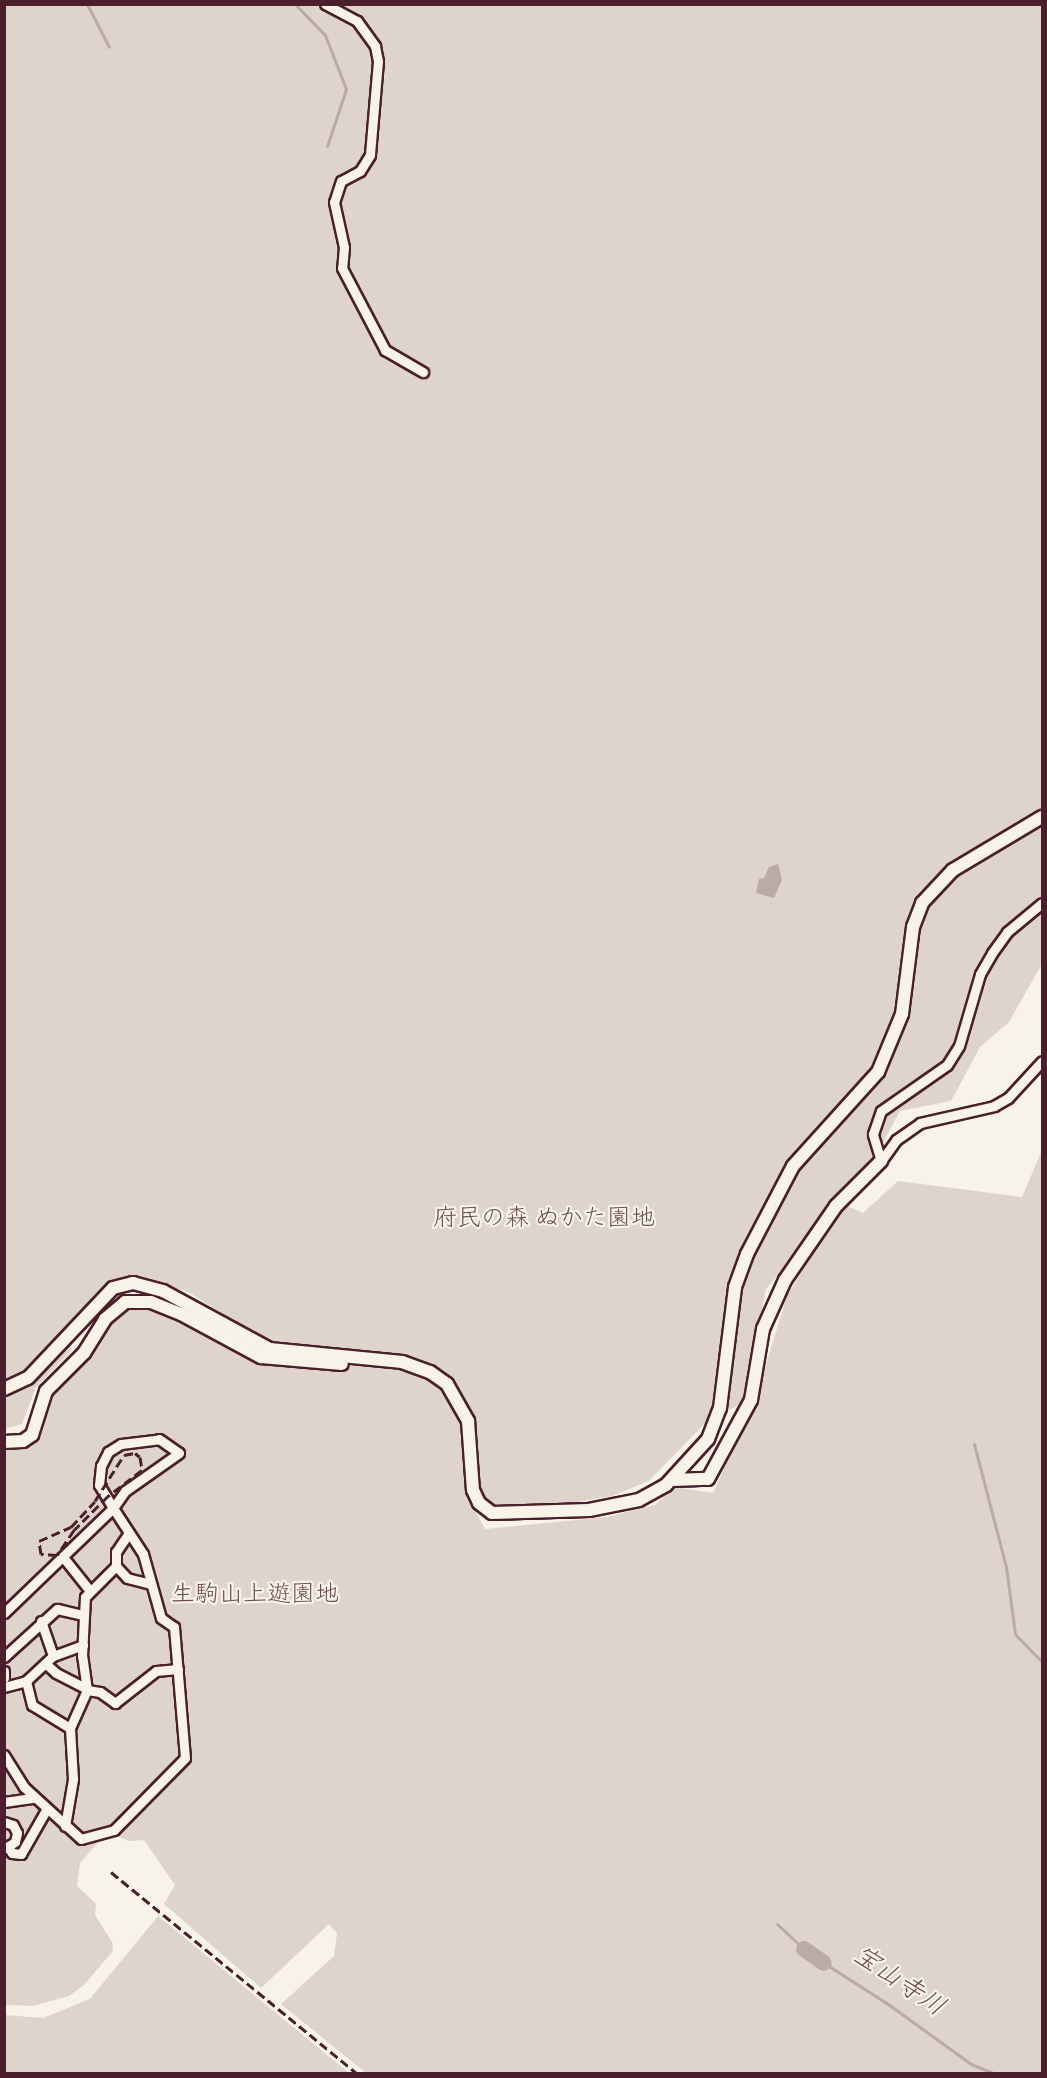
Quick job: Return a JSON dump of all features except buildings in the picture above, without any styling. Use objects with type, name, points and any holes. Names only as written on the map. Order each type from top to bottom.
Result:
[{"type":"street","points":[[325,4],[357,21],[375,46],[378,61],[370,155],[360,171],[341,182],[334,202],[344,247],[342,268],[385,350],[423,372]]},
{"type":"street","points":[[4,1389],[28,1378],[112,1288],[133,1283],[163,1291],[263,1346],[352,1359],[402,1362],[430,1372],[447,1384],[468,1421],[475,1497],[492,1513],[522,1515],[616,1506],[639,1500],[672,1480],[708,1439],[720,1408],[735,1287],[776,1192],[793,1166],[878,1072],[902,1014],[913,927],[922,903],[953,870],[1042,817]]},
{"type":"street","points":[[881,1161],[873,1134],[881,1111],[947,1065],[959,1046],[980,974],[992,953],[1007,932],[1042,903]]},
{"type":"street","points":[[672,1480],[708,1479],[751,1400],[763,1329],[785,1280],[836,1206],[881,1161],[896,1140],[920,1123],[994,1106],[1008,1098],[1042,1061]]},
{"type":"street","points":[[4,1442],[23,1441],[32,1435],[46,1390],[84,1353],[105,1319],[125,1302],[151,1302],[181,1314],[261,1357],[324,1364],[342,1364],[352,1359]]},
{"type":"street","points":[[4,1613],[113,1508],[124,1491],[179,1453],[159,1439],[121,1444],[108,1452],[99,1485],[113,1508],[143,1554],[161,1618],[174,1627],[185,1758],[114,1830],[81,1839],[34,1798],[4,1755]]},
{"type":"street","points":[[129,1533],[116,1552],[116,1566],[127,1578],[151,1584]]},
{"type":"street","points":[[63,1557],[90,1592]]},
{"type":"street","points":[[65,1826],[73,1779],[70,1728],[87,1690],[83,1645],[84,1597],[116,1566]]},
{"type":"street","points":[[4,1657],[41,1621],[57,1609],[83,1615]]},
{"type":"street","points":[[41,1621],[53,1656]]},
{"type":"street","points":[[4,1686],[26,1681],[53,1656],[83,1645]]},
{"type":"street","points":[[46,1664],[56,1673],[87,1690],[100,1692],[115,1703],[162,1667],[178,1669]]},
{"type":"street","points":[[4,1671],[4,1678]]},
{"type":"street","points":[[26,1681],[32,1705],[70,1728]]},
{"type":"street","points":[[4,1802],[34,1798]]},
{"type":"street","points":[[4,1822],[17,1833],[15,1842],[6,1848],[12,1853],[21,1854],[46,1810]]},
{"type":"green space","name":"府民の森 ぬかた園地","points":[[5,5],[1042,5],[1042,964],[1009,1022],[980,1047],[951,1101],[900,1111],[874,1159],[766,1289],[743,1403],[706,1422],[649,1481],[612,1496],[565,1504],[494,1506],[480,1490],[472,1416],[458,1390],[442,1373],[404,1355],[265,1340],[188,1292],[138,1277],[110,1283],[67,1327],[72,1350],[36,1387],[22,1424],[5,1429]]},
{"type":"green space","name":"生駒山上遊園地","points":[[1042,1150],[1042,2073],[366,2073],[281,2004],[334,1956],[337,1933],[329,1924],[261,1988],[164,1904],[175,1885],[144,1840],[128,1841],[115,1835],[102,1838],[80,1863],[77,1886],[96,1904],[95,1915],[112,1942],[113,1951],[84,1985],[69,1996],[33,2006],[5,2005],[5,1449],[31,1447],[59,1382],[89,1357],[114,1318],[133,1308],[156,1310],[243,1356],[275,1366],[394,1365],[424,1374],[452,1398],[467,1434],[469,1499],[485,1529],[607,1517],[655,1505],[674,1487],[713,1493],[755,1400],[787,1296],[843,1204],[863,1213],[898,1181],[1022,1197]]},
{"type":"green space","points":[[158,1916],[349,2073],[5,2073],[5,2015],[43,2018],[90,1999]]},
{"type":"shaded area","points":[[778,864],[782,880],[774,898],[756,893],[759,879],[764,878],[769,867]]},
{"type":"waterway","points":[[87,4],[109,47]]},
{"type":"waterway","points":[[295,4],[325,35],[346,89],[327,146]]},
{"type":"waterway","name":"宝山寺川","points":[[974,1444],[1006,1567],[1015,1634],[1042,1662]]},
{"type":"waterway","name":"宝山寺川","points":[[777,1924],[804,1949]]},
{"type":"waterway","name":"宝山寺川","points":[[804,1949],[824,1963]]},
{"type":"waterway","name":"宝山寺川","points":[[824,1963],[888,2004],[971,2064],[996,2074]]},
{"type":"railway","points":[[135,1453],[140,1457],[142,1470],[108,1496],[74,1530],[57,1555],[41,1554],[39,1541],[71,1527],[95,1501],[124,1455],[135,1453]]},
{"type":"railway","points":[[111,1872],[358,2074]]}]
